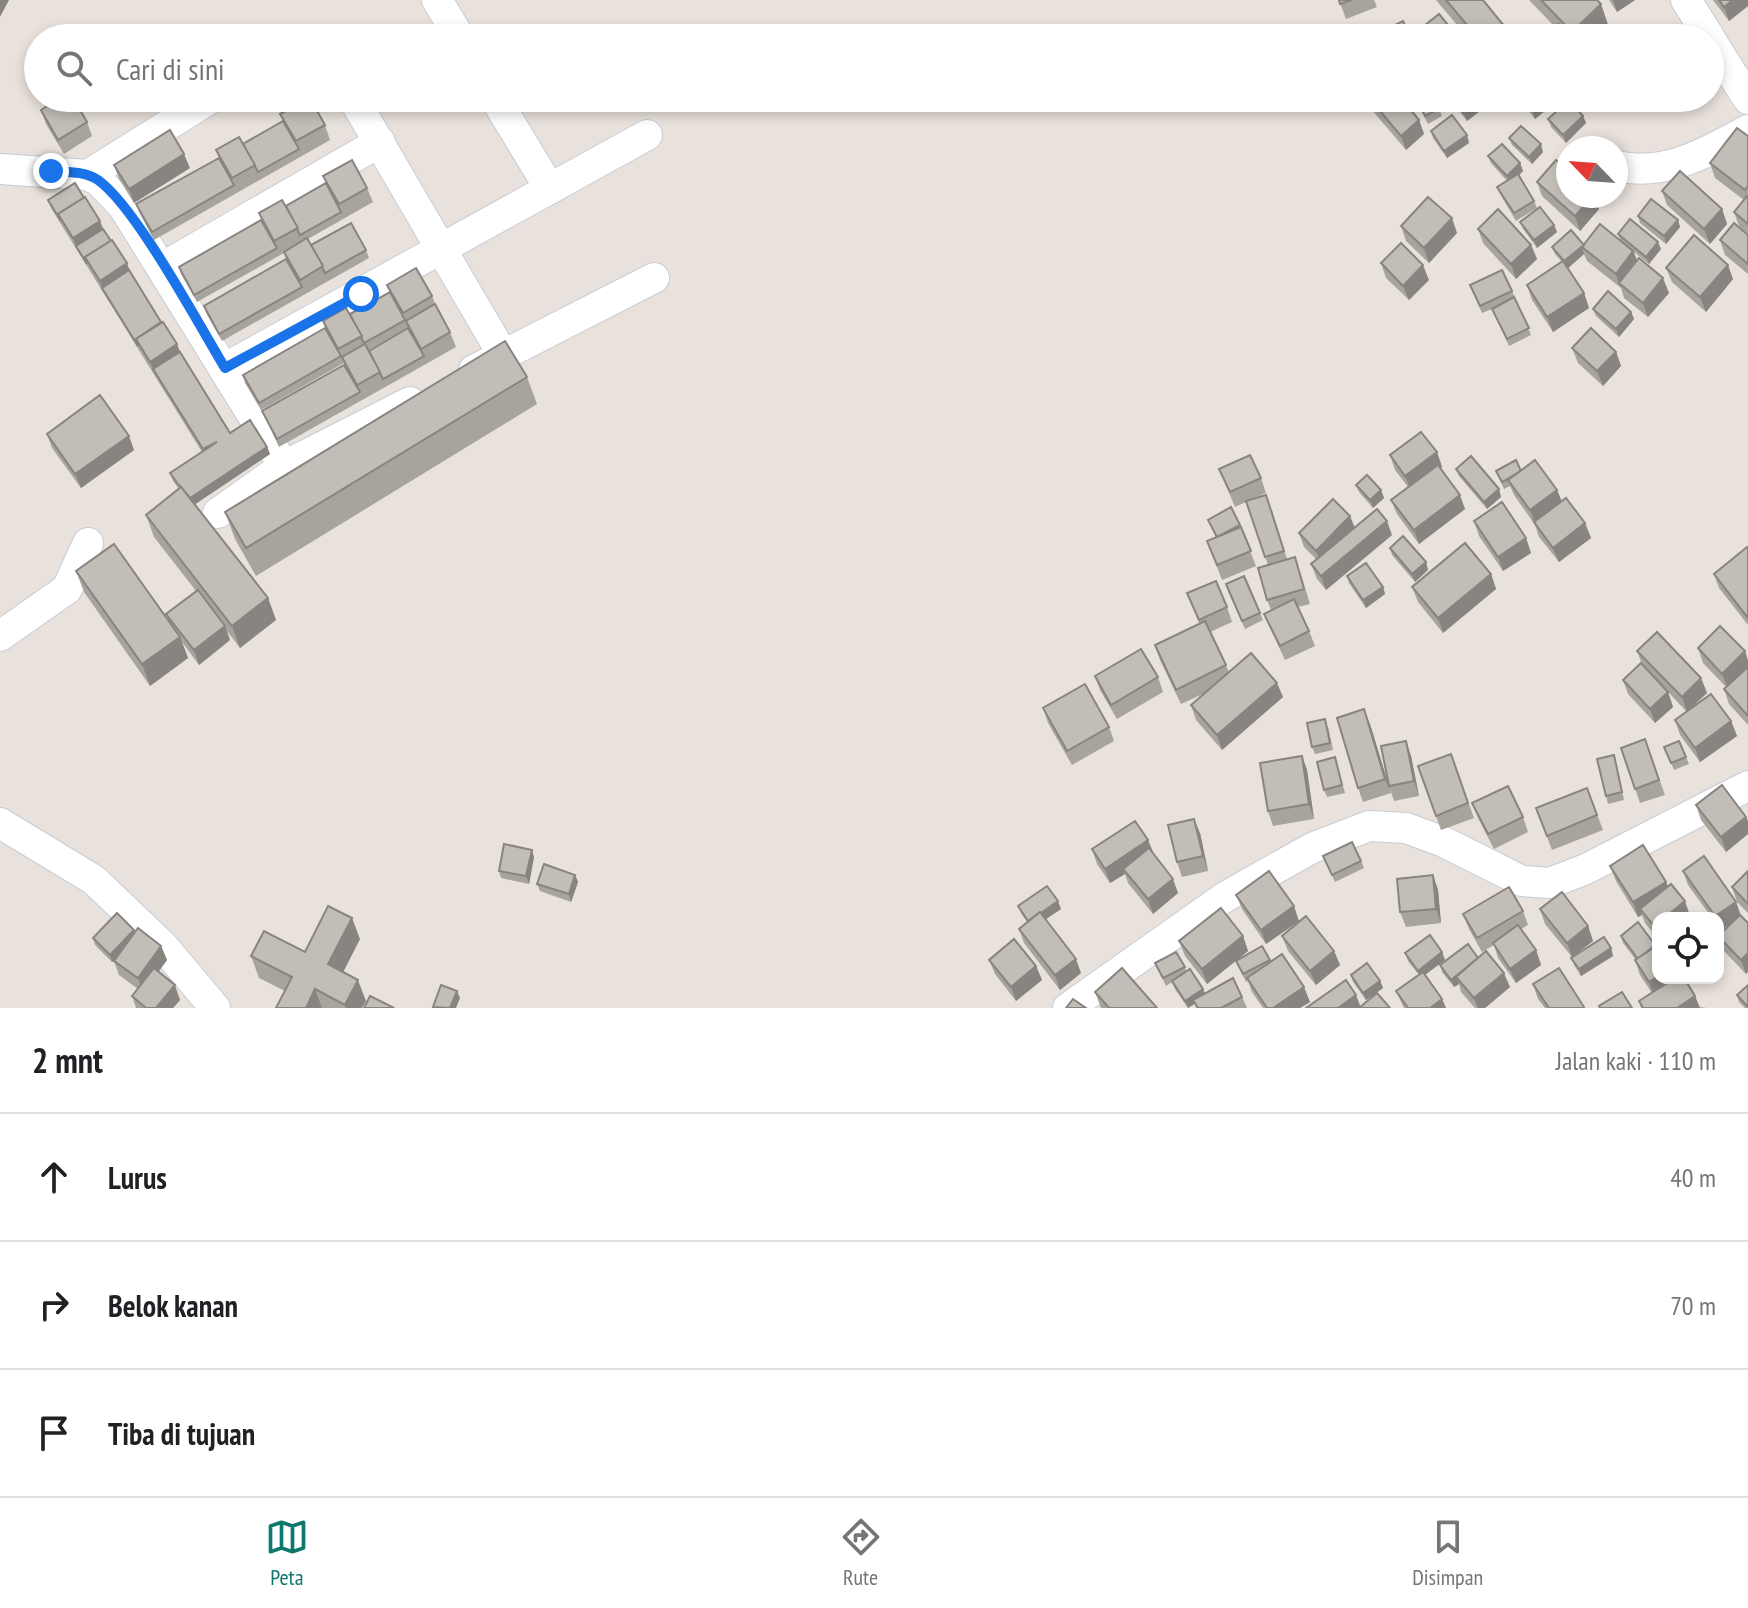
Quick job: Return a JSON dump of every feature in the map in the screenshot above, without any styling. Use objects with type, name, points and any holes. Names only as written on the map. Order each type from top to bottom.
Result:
[{"type":"street","points":[[437,0],[452,24]]},
{"type":"street","points":[[1686,0],[1701,24]]},
{"type":"street","points":[[1724,60],[1748,99]]},
{"type":"street","points":[[88,175],[189,112]]},
{"type":"street","points":[[362,112],[503,355]]},
{"type":"street","points":[[503,112],[550,189]]},
{"type":"street","points":[[1628,168],[1652,171],[1694,159],[1748,130]]},
{"type":"street","points":[[225,368],[647,135]]},
{"type":"street","points":[[163,267],[380,142]]},
{"type":"street","points":[[0,169],[88,175],[99,181],[123,206],[284,466]]},
{"type":"street","points":[[218,513],[284,466],[654,278]]},
{"type":"street","points":[[0,636],[67,589],[88,543]]},
{"type":"street","points":[[1068,1008],[1225,897],[1312,848],[1369,826],[1406,828],[1444,842],[1522,881],[1550,883],[1586,869],[1748,786]]},
{"type":"street","points":[[0,823],[94,880],[163,946],[215,1008]]},
{"type":"building","points":[[1446,0],[1483,0],[1503,24],[1466,24]]},
{"type":"building","points":[[1541,0],[1597,0],[1601,4],[1580,24],[1564,24]]},
{"type":"building","points":[[1719,0],[1733,0],[1724,7]]},
{"type":"building","points":[[1439,14],[1447,24],[1426,24]]},
{"type":"building","points":[[42,112],[81,112],[87,122],[58,140]]},
{"type":"building","points":[[318,112],[325,125],[296,141],[280,114]]},
{"type":"building","points":[[1381,112],[1412,112],[1419,120],[1401,136]]},
{"type":"building","points":[[1556,112],[1580,112],[1583,116],[1563,135],[1548,119]]},
{"type":"building","points":[[1452,115],[1467,135],[1444,151],[1431,131]]},
{"type":"building","points":[[283,121],[299,149],[258,172],[243,144]]},
{"type":"building","points":[[1521,126],[1541,144],[1529,157],[1509,138]]},
{"type":"building","points":[[1737,128],[1748,136],[1748,186],[1745,190],[1710,163]]},
{"type":"building","points":[[170,130],[184,154],[129,189],[114,165]]},
{"type":"building","points":[[239,137],[255,165],[232,178],[216,150]]},
{"type":"building","points":[[1502,144],[1520,163],[1507,176],[1488,156]]},
{"type":"building","points":[[219,158],[234,185],[152,232],[136,204]]},
{"type":"building","points":[[352,160],[367,188],[339,204],[323,176]]},
{"type":"building","points":[[1556,160],[1556,199],[1537,182]]},
{"type":"building","points":[[1680,171],[1722,209],[1704,229],[1662,191]]},
{"type":"building","points":[[1518,174],[1534,201],[1514,213],[1497,187]]},
{"type":"building","points":[[75,183],[84,198],[58,214],[61,221],[48,200]]},
{"type":"building","points":[[326,183],[341,212],[300,235],[286,206]]},
{"type":"building","points":[[1748,196],[1748,224],[1734,212]]},
{"type":"building","points":[[85,197],[100,221],[73,238],[58,214]]},
{"type":"building","points":[[1428,197],[1452,218],[1424,248],[1401,226]]},
{"type":"building","points":[[1651,199],[1678,220],[1664,236],[1638,216]]},
{"type":"building","points":[[282,200],[298,228],[274,241],[259,213]]},
{"type":"building","points":[[1540,207],[1554,225],[1534,240],[1520,222]]},
{"type":"building","points":[[1566,208],[1582,208],[1575,216]]},
{"type":"building","points":[[1498,209],[1531,245],[1511,264],[1478,229]]},
{"type":"building","points":[[1630,219],[1658,242],[1646,257],[1618,234]]},
{"type":"building","points":[[261,220],[277,248],[194,295],[179,267]]},
{"type":"building","points":[[351,223],[366,250],[325,273],[311,245]]},
{"type":"building","points":[[1734,223],[1748,235],[1748,264],[1720,240]]},
{"type":"building","points":[[1600,224],[1633,251],[1616,274],[1582,247]]},
{"type":"building","points":[[103,229],[111,241],[85,257],[87,264],[76,246]]},
{"type":"building","points":[[1571,230],[1584,245],[1564,261],[1552,247]]},
{"type":"building","points":[[1694,235],[1728,265],[1700,297],[1666,268]]},
{"type":"building","points":[[307,238],[323,266],[300,280],[284,252]]},
{"type":"building","points":[[112,240],[127,263],[100,281],[85,257]]},
{"type":"building","points":[[1401,243],[1423,265],[1403,286],[1381,263]]},
{"type":"building","points":[[1639,258],[1663,278],[1643,303],[1619,283]]},
{"type":"building","points":[[286,259],[302,287],[219,334],[204,306]]},
{"type":"building","points":[[1563,261],[1584,293],[1547,317],[1527,285]]},
{"type":"building","points":[[416,268],[432,296],[403,313],[387,285]]},
{"type":"building","points":[[129,270],[161,322],[136,339],[138,346],[102,288]]},
{"type":"building","points":[[1502,270],[1512,291],[1480,306],[1470,285]]},
{"type":"building","points":[[1608,291],[1631,312],[1616,329],[1593,309]]},
{"type":"building","points":[[390,292],[405,320],[364,343],[350,314]]},
{"type":"building","points":[[1514,297],[1529,328],[1507,339],[1492,309]]},
{"type":"building","points":[[435,304],[450,332],[421,349],[406,321]]},
{"type":"building","points":[[346,308],[362,336],[338,349],[323,321]]},
{"type":"building","points":[[163,322],[177,344],[150,362],[136,339]]},
{"type":"building","points":[[325,328],[341,356],[259,403],[243,375]]},
{"type":"building","points":[[408,328],[424,356],[383,379],[369,351]]},
{"type":"building","points":[[1591,328],[1616,352],[1597,371],[1572,348]]},
{"type":"building","points":[[505,341],[527,377],[246,548],[225,512]]},
{"type":"building","points":[[365,344],[380,372],[357,385],[342,357]]},
{"type":"building","points":[[180,352],[230,433],[250,420],[267,447],[190,498],[170,473],[217,442],[203,449],[153,369]]},
{"type":"building","points":[[344,365],[360,392],[277,439],[262,411]]},
{"type":"building","points":[[100,395],[129,436],[75,474],[47,434]]},
{"type":"building","points":[[1421,432],[1437,452],[1405,476],[1390,455]]},
{"type":"building","points":[[1250,455],[1261,478],[1230,492],[1219,469]]},
{"type":"building","points":[[1471,456],[1499,489],[1484,502],[1456,469]]},
{"type":"building","points":[[1516,460],[1521,471],[1502,482],[1496,471]]},
{"type":"building","points":[[1535,460],[1557,490],[1530,510],[1508,480]]},
{"type":"building","points":[[1438,465],[1460,495],[1414,530],[1391,500]]},
{"type":"building","points":[[1367,475],[1381,490],[1370,500],[1356,485]]},
{"type":"building","points":[[181,487],[268,598],[232,626],[146,515]]},
{"type":"building","points":[[1266,495],[1284,551],[1265,557],[1246,501]]},
{"type":"building","points":[[1566,498],[1585,523],[1553,548],[1534,522]]},
{"type":"building","points":[[1333,499],[1350,516],[1316,551],[1299,533]]},
{"type":"building","points":[[1502,502],[1526,538],[1498,557],[1474,521]]},
{"type":"building","points":[[1231,507],[1240,525],[1217,537],[1208,520]]},
{"type":"building","points":[[1377,509],[1387,521],[1321,576],[1311,564]]},
{"type":"building","points":[[1241,527],[1251,551],[1217,565],[1207,541]]},
{"type":"building","points":[[1403,536],[1426,562],[1412,574],[1390,548]]},
{"type":"building","points":[[1465,543],[1491,574],[1438,618],[1412,587]]},
{"type":"building","points":[[114,544],[180,637],[142,664],[76,571]]},
{"type":"building","points":[[1748,548],[1748,618],[1714,574]]},
{"type":"building","points":[[1295,557],[1304,589],[1267,600],[1258,568]]},
{"type":"building","points":[[1366,563],[1383,587],[1363,600],[1347,576]]},
{"type":"building","points":[[1244,576],[1260,613],[1242,621],[1226,584]]},
{"type":"building","points":[[1216,581],[1227,607],[1199,620],[1187,593]]},
{"type":"building","points":[[198,590],[225,626],[194,650],[166,614]]},
{"type":"building","points":[[1294,599],[1309,631],[1280,646],[1264,614]]},
{"type":"building","points":[[1205,621],[1226,665],[1176,690],[1155,645]]},
{"type":"building","points":[[1720,626],[1745,651],[1722,674],[1698,648]]},
{"type":"building","points":[[1657,632],[1701,678],[1682,697],[1637,651]]},
{"type":"building","points":[[1141,649],[1158,677],[1111,705],[1095,676]]},
{"type":"building","points":[[1251,653],[1277,683],[1217,735],[1191,705]]},
{"type":"building","points":[[1641,663],[1668,692],[1650,709],[1623,680]]},
{"type":"building","points":[[1748,667],[1748,716],[1724,689]]},
{"type":"building","points":[[1085,684],[1109,727],[1067,751],[1043,708]]},
{"type":"building","points":[[1711,694],[1731,721],[1695,748],[1675,720]]},
{"type":"building","points":[[1364,709],[1385,779],[1358,788],[1337,718]]},
{"type":"building","points":[[1325,719],[1330,743],[1312,747],[1307,723]]},
{"type":"building","points":[[1645,739],[1659,780],[1635,789],[1621,748]]},
{"type":"building","points":[[1406,741],[1414,781],[1389,786],[1381,746]]},
{"type":"building","points":[[1679,741],[1686,757],[1671,763],[1664,747]]},
{"type":"building","points":[[1451,754],[1468,803],[1436,816],[1418,766]]},
{"type":"building","points":[[1614,755],[1622,792],[1606,796],[1597,759]]},
{"type":"building","points":[[1302,756],[1309,804],[1268,811],[1260,763]]},
{"type":"building","points":[[1335,757],[1342,785],[1324,790],[1317,762]]},
{"type":"building","points":[[1722,785],[1746,817],[1721,837],[1696,805]]},
{"type":"building","points":[[1508,786],[1523,817],[1488,834],[1472,803]]},
{"type":"building","points":[[1587,788],[1597,815],[1547,836],[1536,808]]},
{"type":"building","points":[[1194,819],[1203,856],[1177,862],[1168,825]]},
{"type":"building","points":[[1135,821],[1148,840],[1105,869],[1092,849]]},
{"type":"building","points":[[1352,842],[1361,861],[1332,875],[1323,856]]},
{"type":"building","points":[[504,844],[532,850],[526,876],[499,871]]},
{"type":"building","points":[[1643,845],[1666,882],[1633,902],[1610,866]]},
{"type":"building","points":[[1149,848],[1173,879],[1148,899],[1123,869]]},
{"type":"building","points":[[1704,856],[1736,902],[1721,912],[1712,912],[1683,871]]},
{"type":"building","points":[[544,864],[575,875],[569,894],[537,884]]},
{"type":"building","points":[[1269,871],[1294,906],[1261,930],[1236,895]]},
{"type":"building","points":[[1748,871],[1748,904],[1732,887]]},
{"type":"building","points":[[1433,875],[1436,909],[1400,912],[1397,879]]},
{"type":"building","points":[[1671,884],[1685,901],[1671,912],[1652,912],[1652,924],[1640,909]]},
{"type":"building","points":[[1047,886],[1058,901],[1028,921],[1018,906]]},
{"type":"building","points":[[1509,887],[1523,911],[1477,938],[1463,914]]},
{"type":"building","points":[[1562,892],[1588,926],[1567,943],[1540,909]]},
{"type":"building","points":[[328,906],[352,918],[328,964],[358,980],[345,1005],[315,989],[306,1008],[276,1008],[292,977],[251,956],[264,931],[305,952]]},
{"type":"building","points":[[1221,908],[1243,936],[1202,969],[1179,941]]},
{"type":"building","points":[[1040,912],[1076,959],[1055,975],[1019,929]]},
{"type":"building","points":[[117,913],[134,930],[110,955],[93,938]]},
{"type":"building","points":[[1740,915],[1748,923],[1748,953],[1741,960],[1724,942],[1724,930]]},
{"type":"building","points":[[1306,916],[1334,951],[1310,971],[1282,936]]},
{"type":"building","points":[[1638,922],[1652,941],[1652,947],[1638,959],[1621,936]]},
{"type":"building","points":[[1518,925],[1536,950],[1510,969],[1493,943]]},
{"type":"building","points":[[138,928],[161,946],[138,978],[114,961]]},
{"type":"building","points":[[1430,935],[1442,952],[1418,971],[1405,953]]},
{"type":"building","points":[[1604,937],[1611,948],[1579,969],[1571,958]]},
{"type":"building","points":[[1014,939],[1036,966],[1011,987],[989,960]]},
{"type":"building","points":[[1468,944],[1478,958],[1451,980],[1440,965]]},
{"type":"building","points":[[1262,946],[1270,960],[1243,974],[1236,961]]},
{"type":"building","points":[[1652,949],[1652,980],[1649,982],[1635,960]]},
{"type":"building","points":[[1486,951],[1504,973],[1474,998],[1456,977]]},
{"type":"building","points":[[1176,952],[1185,967],[1163,978],[1155,963]]},
{"type":"building","points":[[1282,954],[1304,987],[1273,1008],[1267,1008],[1247,978]]},
{"type":"building","points":[[1367,963],[1380,981],[1363,993],[1351,975]]},
{"type":"building","points":[[154,968],[175,985],[156,1008],[146,1008],[132,996]]},
{"type":"building","points":[[1122,968],[1157,1008],[1109,1008],[1095,992]]},
{"type":"building","points":[[1559,968],[1583,1008],[1549,1008],[1533,984]]},
{"type":"building","points":[[1190,969],[1203,989],[1185,1001],[1172,981]]},
{"type":"building","points":[[1423,972],[1442,999],[1430,1008],[1408,1008],[1396,991]]},
{"type":"building","points":[[1233,978],[1242,997],[1221,1008],[1198,1008],[1193,1000]]},
{"type":"building","points":[[1346,980],[1356,995],[1338,1008],[1306,1008]]},
{"type":"building","points":[[1666,984],[1688,984],[1695,996],[1677,1008],[1643,1008],[1639,1001]]},
{"type":"building","points":[[441,985],[457,991],[450,1008],[433,1007]]},
{"type":"building","points":[[1748,985],[1748,1007],[1737,995]]},
{"type":"building","points":[[1622,992],[1632,1008],[1600,1008],[1599,1006]]},
{"type":"building","points":[[1377,993],[1390,1008],[1359,1008]]},
{"type":"building","points":[[370,996],[394,1008],[364,1008]]},
{"type":"building","points":[[1073,999],[1086,1008],[1066,1008]]},
{"type":"route","points":[[51,171],[88,175],[99,181],[123,206],[225,368],[361,294]]}]
